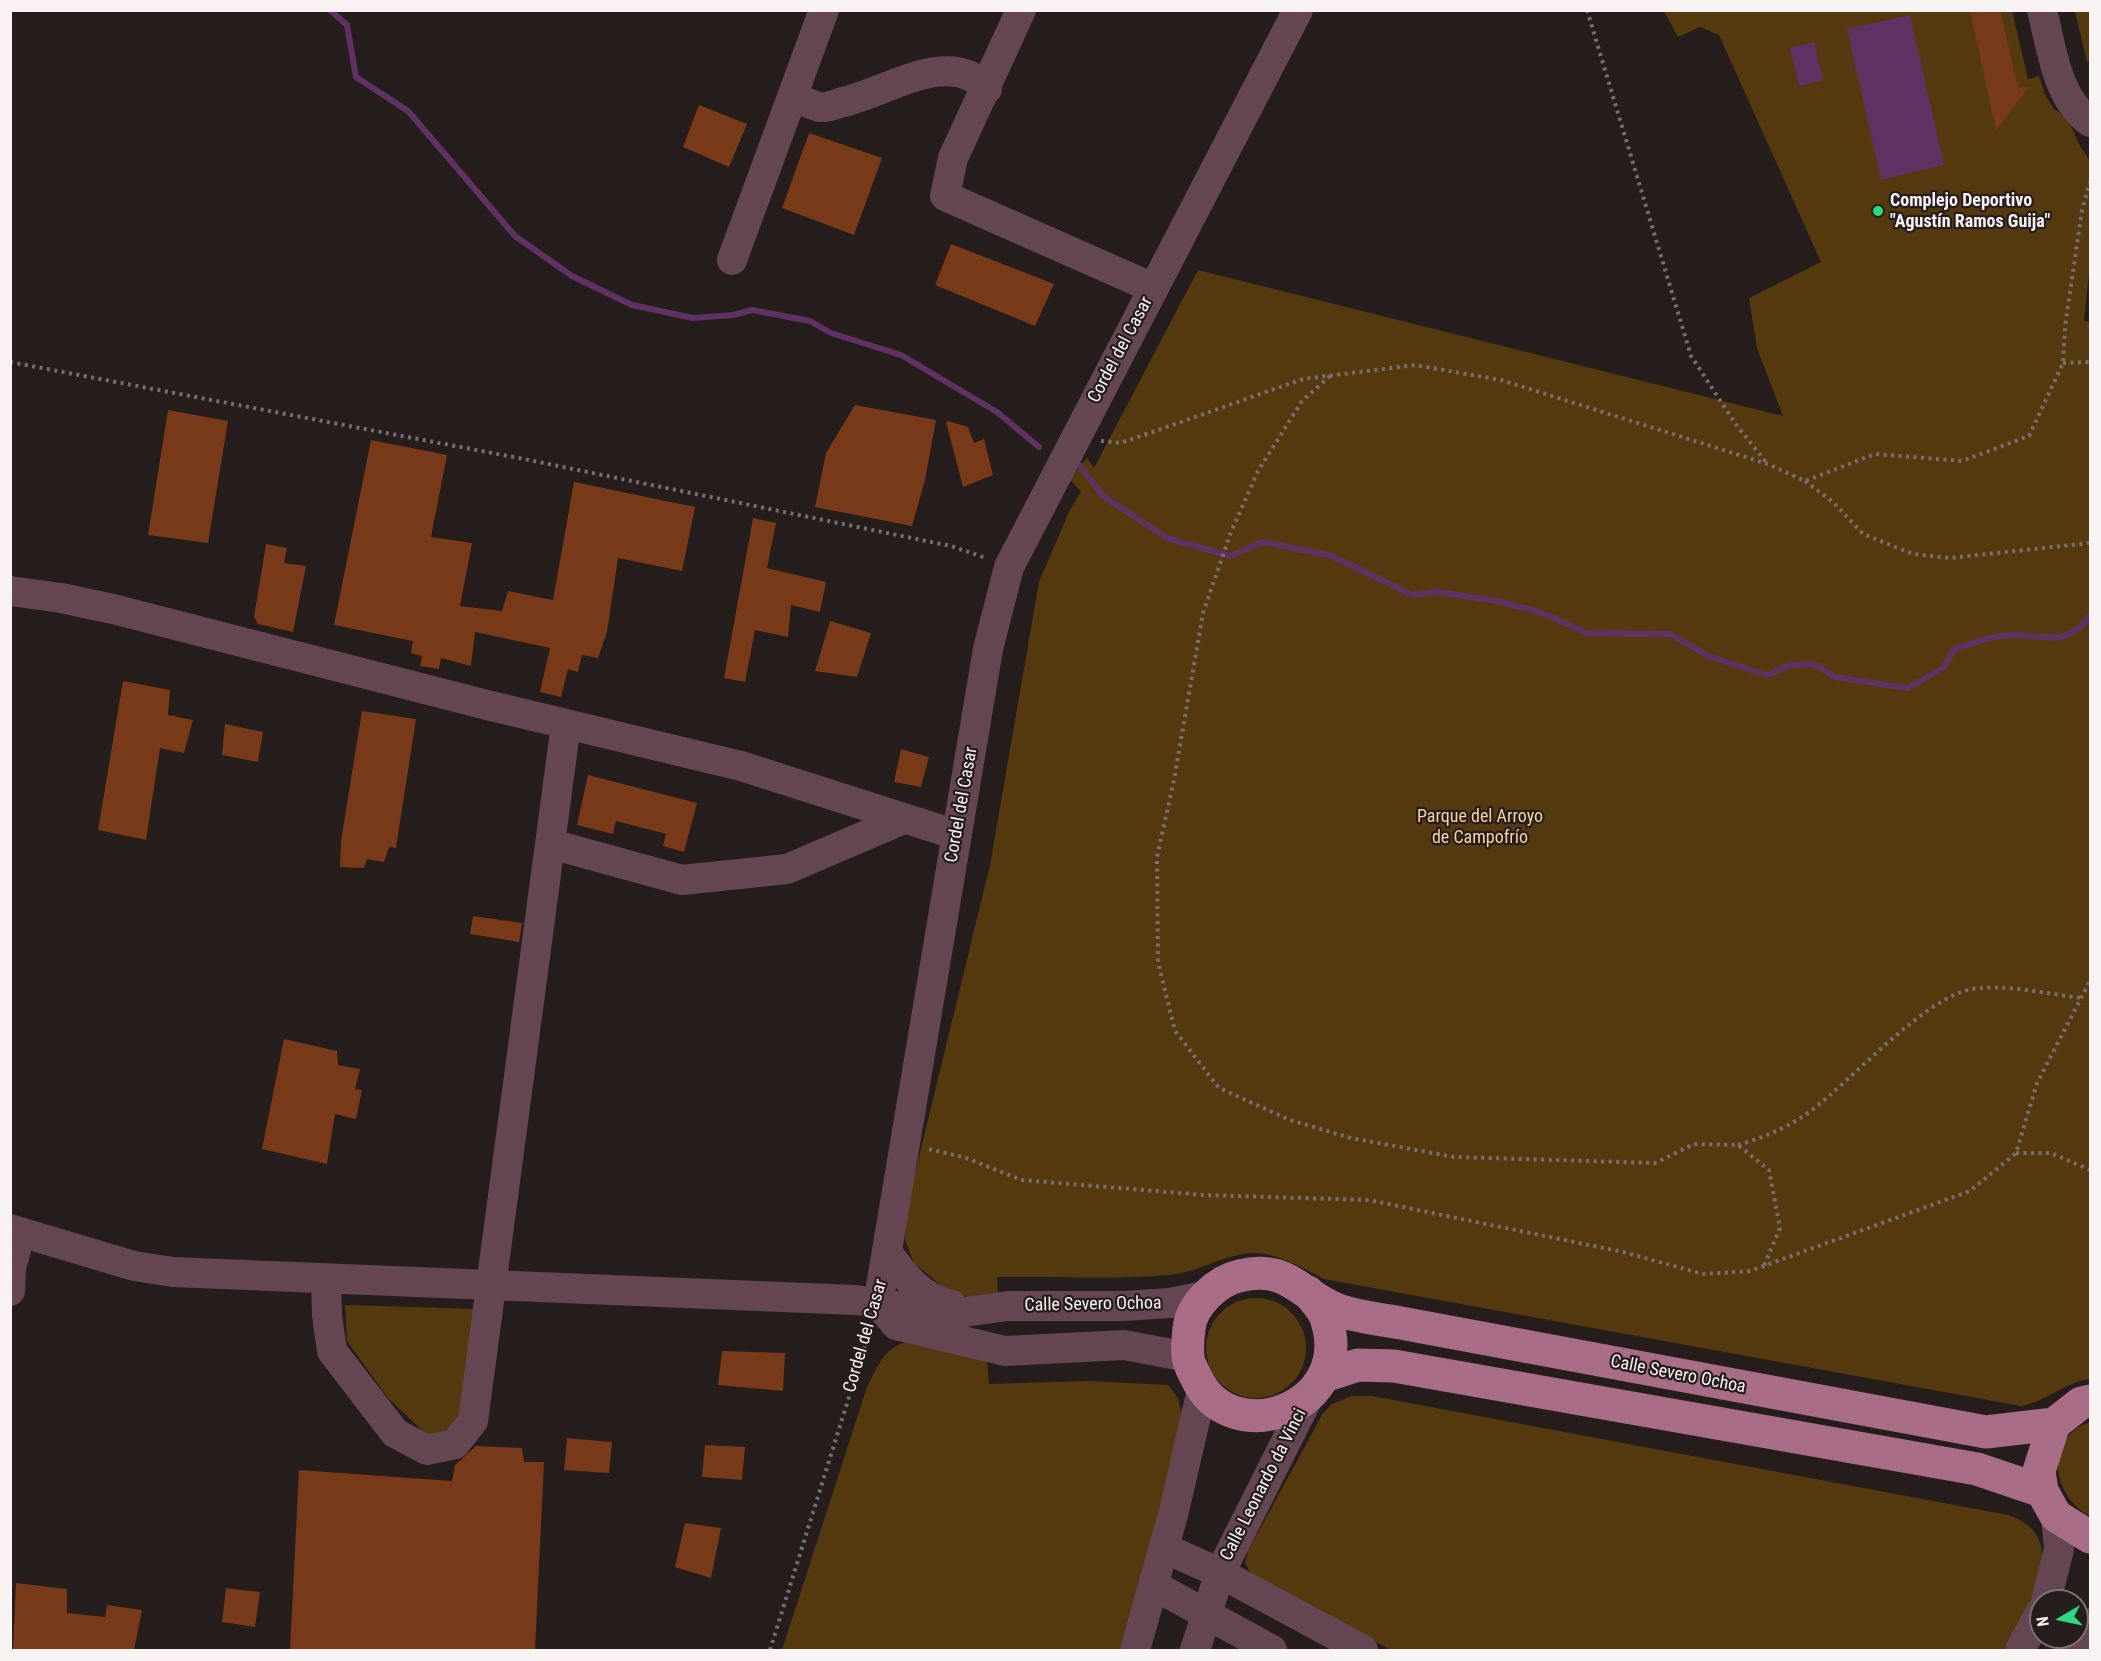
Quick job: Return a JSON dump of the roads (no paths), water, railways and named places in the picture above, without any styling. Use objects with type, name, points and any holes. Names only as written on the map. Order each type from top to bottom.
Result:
[{"type":"main road","points":[[1316,1387],[1331,1346],[1325,1317],[1308,1292],[1284,1277],[1256,1272],[1228,1279],[1205,1296],[1189,1325],[1188,1357],[1202,1390],[1234,1413],[1273,1416],[1316,1387],[1358,1365],[1394,1366],[1977,1469],[2049,1504],[2091,1537]]},
{"type":"main road","name":"Calle Severo Ochoa","points":[[1308,1292],[1337,1310],[1986,1432],[2054,1425]]},
{"type":"main road","points":[[2049,1504],[2039,1471],[2054,1425],[2081,1403],[2091,1401]]},
{"type":"street","points":[[732,260],[794,97],[824,10]]},
{"type":"street","points":[[1021,10],[987,89],[953,158],[945,196],[1153,288]]},
{"type":"street","name":"Cordel del Casar","points":[[878,1304],[988,649],[1009,567],[1298,10]]},
{"type":"street","points":[[2042,10],[2061,84],[2076,112],[2091,122]]},
{"type":"street","points":[[794,97],[821,107],[857,99],[922,74],[957,71],[978,79],[987,89]]},
{"type":"street","points":[[10,591],[61,598],[113,609],[741,766],[957,835]]},
{"type":"street","points":[[326,1279],[327,1315],[332,1351],[395,1432],[427,1450],[455,1444],[473,1421],[566,724]]},
{"type":"street","points":[[551,843],[682,880],[788,869],[903,819]]},
{"type":"street","points":[[10,1291],[16,1231]]},
{"type":"street","name":"Calle Severo Ochoa","points":[[16,1231],[134,1266],[173,1272],[856,1300],[950,1314],[1008,1306],[1124,1306],[1170,1303],[1205,1296]]},
{"type":"street","name":"Calle Severo Ochoa","points":[[887,1252],[914,1287],[942,1303],[981,1310]]},
{"type":"street","points":[[878,1304],[896,1325],[1005,1351],[1124,1345],[1188,1357]]},
{"type":"street","points":[[981,1310],[976,1335],[981,1345]]},
{"type":"street","name":"Calle Leonardo da Vinci","points":[[1195,1650],[1220,1573],[1316,1387]]},
{"type":"street","points":[[1135,1650],[1164,1548],[1202,1390]]},
{"type":"street","points":[[2049,1504],[2059,1549],[2049,1589]]},
{"type":"street","name":"Calle Leonardo da Vinci","points":[[1164,1548],[1220,1573]]},
{"type":"street","points":[[1220,1573],[1363,1650]]},
{"type":"street","points":[[1153,1585],[1272,1650]]},
{"type":"street","points":[[2076,1650],[2091,1623]]},
{"type":"street","points":[[2020,1650],[2029,1633]]},
{"type":"waterway","points":[[330,10],[347,25],[356,77],[408,111],[515,236],[572,276],[632,305],[693,318],[733,315],[752,310],[810,321],[831,333],[901,355],[997,412],[1039,447]]},
{"type":"waterway","points":[[1080,466],[1103,496],[1167,538],[1230,556],[1263,542],[1332,556],[1412,595],[1438,592],[1498,601],[1542,613],[1587,633],[1671,634],[1708,656],[1767,675],[1790,665],[1814,664],[1835,677],[1908,688],[1943,668],[1954,649],[2000,636],[2059,637],[2070,634],[2090,616]]},
{"type":"place","name":"Complejo Deportivo \"Agustín Ramos Guija\"","points":[[1878,211]]},
{"type":"park label","name":"Parque del Arroyo de Campofrío","points":[[1480,827]]}]
